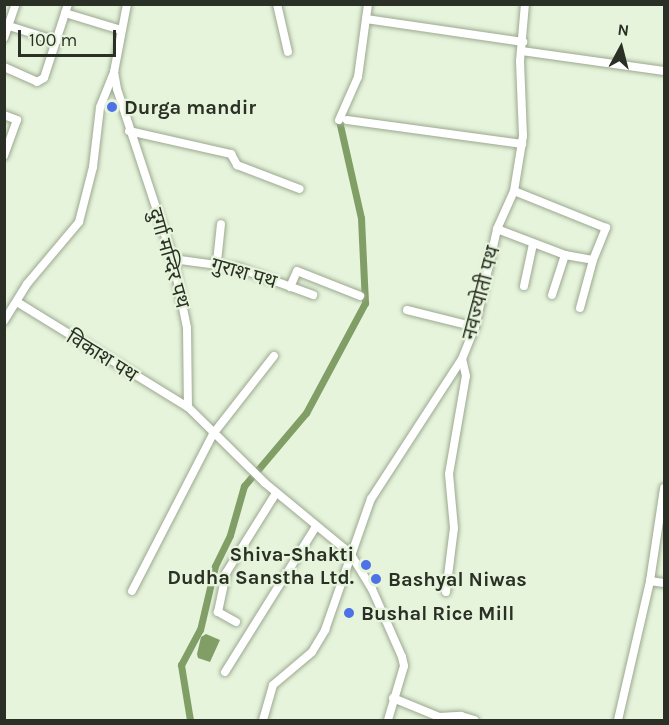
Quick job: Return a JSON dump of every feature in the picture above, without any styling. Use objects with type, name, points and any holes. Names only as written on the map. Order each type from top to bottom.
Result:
[{"type":"street","points":[[4,38],[16,4]]},
{"type":"street","name":"दुर्गा मन्दिर पथ","points":[[127,4],[114,72],[129,131],[173,259],[187,328],[188,407]]},
{"type":"street","points":[[277,4],[288,52]]},
{"type":"street","points":[[368,4],[358,77],[343,120],[522,144]]},
{"type":"street","name":"नवज्योती पथ","points":[[263,720],[273,685],[312,652],[325,630],[350,553],[373,495],[462,359],[475,327],[498,229],[514,191],[522,144],[522,46],[525,4]]},
{"type":"street","points":[[4,67],[37,82],[44,78],[66,9],[121,30]]},
{"type":"street","points":[[366,19],[664,71]]},
{"type":"street","points":[[9,26],[57,41]]},
{"type":"street","points":[[4,321],[79,222],[93,167],[102,97],[114,72]]},
{"type":"street","points":[[4,115],[17,120],[4,156]]},
{"type":"street","points":[[129,131],[231,154],[237,165],[300,189]]},
{"type":"street","points":[[514,191],[606,228],[593,260],[580,308]]},
{"type":"street","points":[[217,262],[221,224]]},
{"type":"street","points":[[498,229],[566,255],[593,260]]},
{"type":"street","points":[[524,286],[533,244]]},
{"type":"street","points":[[552,295],[566,255]]},
{"type":"street","name":"गुराश पथ","points":[[173,259],[217,262],[313,295]]},
{"type":"street","points":[[290,287],[297,271],[360,296]]},
{"type":"street","name":"विकाश पथ","points":[[17,302],[188,407]]},
{"type":"street","points":[[406,310],[475,327]]},
{"type":"street","points":[[132,591],[213,434],[274,356]]},
{"type":"street","points":[[446,592],[454,528],[449,474],[466,376],[462,359]]},
{"type":"street","points":[[188,407],[213,434],[276,493],[315,528],[350,553],[372,589],[402,657],[404,666],[388,720]]},
{"type":"street","points":[[618,720],[650,581],[664,488]]},
{"type":"street","points":[[236,622],[218,612],[226,573],[276,493]]},
{"type":"street","points":[[225,672],[315,528]]},
{"type":"street","points":[[650,581],[664,583]]},
{"type":"street","points":[[393,698],[443,719],[461,716],[474,720]]},
{"type":"shaded area","points":[[206,634],[220,640],[210,662],[198,658],[197,654],[201,637]]},
{"type":"waterway","points":[[190,720],[181,665],[200,630],[215,566],[230,535],[244,486],[306,413],[365,303],[361,218],[339,120]]},
{"type":"place","name":"Durga mandir","points":[[112,107]]},
{"type":"place","name":"Shiva-Shakti Dudha Sanstha Ltd.","points":[[366,565]]},
{"type":"place","name":"Bashyal Niwas","points":[[376,579]]},
{"type":"place","name":"Bushal Rice Mill","points":[[349,613]]}]
